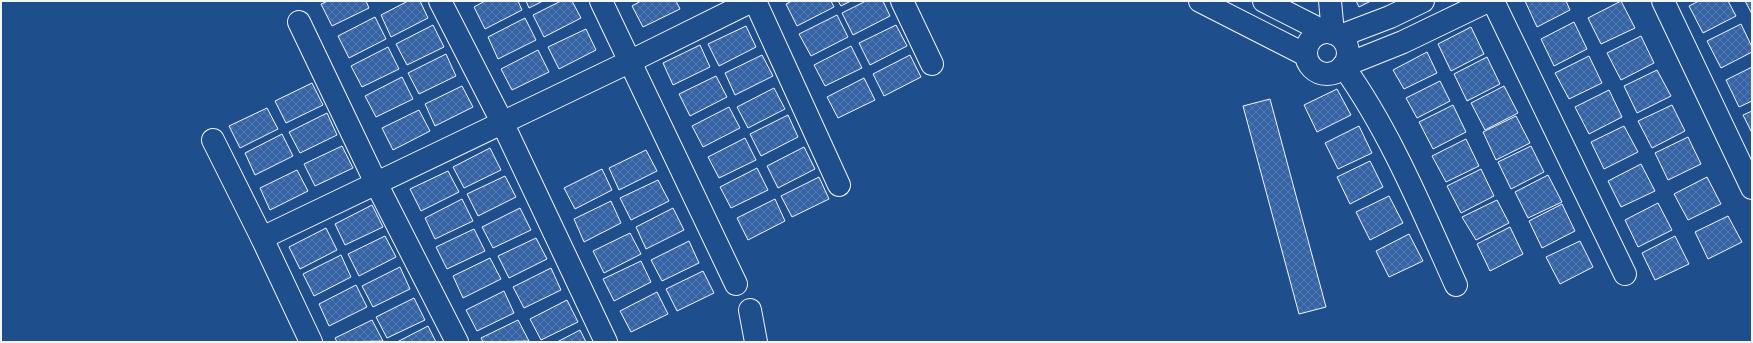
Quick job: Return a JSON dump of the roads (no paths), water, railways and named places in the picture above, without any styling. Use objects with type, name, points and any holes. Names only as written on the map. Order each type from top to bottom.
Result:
[{"type":"street","points":[[440,1],[502,122],[606,342]]},
{"type":"street","points":[[601,1],[736,284]]},
{"type":"street","points":[[262,238],[754,1],[839,185]]},
{"type":"street","points":[[902,1],[932,64]]},
{"type":"street","points":[[1200,1],[1306,55]]},
{"type":"street","points":[[1264,1],[1332,34],[1345,42],[1348,50],[1347,59],[1343,66]]},
{"type":"street","points":[[1330,1],[1332,34]]},
{"type":"street","points":[[1423,1],[1390,17],[1332,34],[1317,34],[1310,40],[1307,47],[1306,55],[1309,63],[1314,69],[1321,73],[1329,74],[1337,71],[1343,66],[1403,42],[1488,1]]},
{"type":"street","points":[[1493,1],[1625,274]]},
{"type":"street","points":[[1663,1],[1752,188]]},
{"type":"street","points":[[299,22],[376,183],[457,342]]},
{"type":"street","points":[[1343,66],[1361,90],[1413,190],[1456,284]]},
{"type":"street","points":[[213,140],[262,238],[311,342]]},
{"type":"street","points":[[750,310],[756,342]]}]
